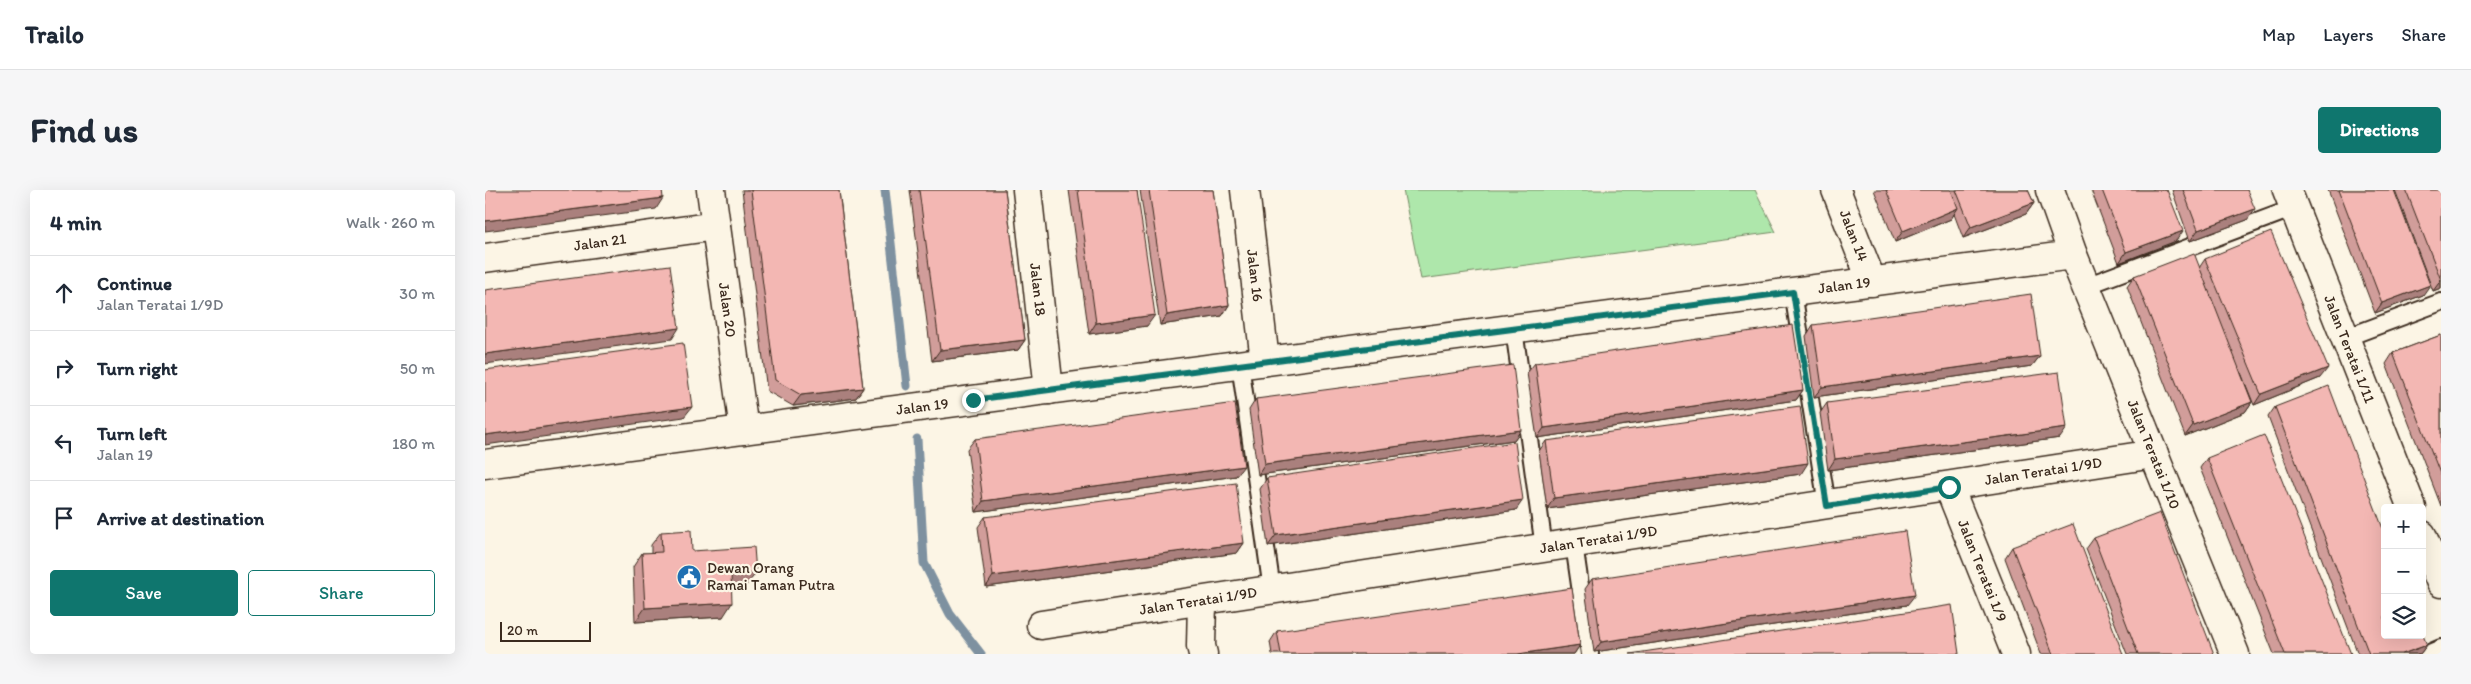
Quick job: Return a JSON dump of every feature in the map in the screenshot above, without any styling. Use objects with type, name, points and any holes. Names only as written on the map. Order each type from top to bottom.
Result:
[{"type":"street","name":"Jalan 20","points":[[711,190],[744,430]]},
{"type":"street","name":"Jalan 18","points":[[1027,190],[1049,390]]},
{"type":"street","name":"Jalan 16","points":[[1245,190],[1253,363]]},
{"type":"street","name":"Jalan 14","points":[[1836,190],[1872,282]]},
{"type":"street","name":"Jalan Teratai 1/10","points":[[2050,190],[2073,255],[2235,654]]},
{"type":"street","name":"Jalan Teratai 1/11","points":[[2290,199],[2410,504]]},
{"type":"street","name":"Jalan 21","points":[[485,258],[716,226]]},
{"type":"street","name":"Jalan 19","points":[[485,464],[2073,255]]},
{"type":"street","name":"Jalan Teratai 1/9D","points":[[1041,625],[1827,506],[2154,454]]},
{"type":"street","name":"Jalan Teratai 1/9","points":[[1949,487],[2015,654]]},
{"type":"street","points":[[2426,545],[2441,583]]},
{"type":"street","points":[[1202,601],[1201,646],[1203,654]]},
{"type":"lane","points":[[2086,286],[2290,199]]},
{"type":"lane","points":[[1793,292],[1827,506]]},
{"type":"lane","points":[[2345,338],[2441,302]]},
{"type":"lane","points":[[1514,329],[1544,548]]},
{"type":"lane","points":[[1253,363],[1272,590]]},
{"type":"lane","points":[[1574,544],[1589,654]]},
{"type":"lane","points":[[2427,654],[2441,648]]},
{"type":"green space","points":[[1403,190],[1755,190],[1776,232],[1421,279]]},
{"type":"building","points":[[485,190],[662,190],[663,198],[485,221]]},
{"type":"building","points":[[751,190],[839,190],[863,388],[801,395],[775,380]]},
{"type":"building","points":[[919,190],[1005,190],[1025,340],[940,350]]},
{"type":"building","points":[[1078,190],[1137,190],[1155,315],[1096,323]]},
{"type":"building","points":[[1149,190],[1213,190],[1229,305],[1167,315]]},
{"type":"building","points":[[1886,190],[1951,190],[1958,208],[1903,231]]},
{"type":"building","points":[[1956,190],[2028,190],[2034,203],[1971,227]]},
{"type":"building","points":[[2102,190],[2167,190],[2183,231],[2126,252]]},
{"type":"building","points":[[2183,190],[2247,190],[2255,209],[2198,230]]},
{"type":"building","points":[[2339,190],[2394,190],[2430,285],[2382,303]]},
{"type":"building","points":[[2406,190],[2441,190],[2441,280]]},
{"type":"building","points":[[2271,232],[2328,368],[2261,394],[2205,259]]},
{"type":"building","points":[[2194,253],[2252,402],[2193,425],[2134,276]]},
{"type":"building","points":[[670,265],[679,328],[485,354],[485,290]]},
{"type":"building","points":[[2031,294],[2040,356],[1822,387],[1813,325]]},
{"type":"building","points":[[1793,325],[1803,390],[1544,428],[1535,363]]},
{"type":"building","points":[[2441,335],[2441,476],[2393,353]]},
{"type":"building","points":[[683,343],[692,407],[485,435],[485,370]]},
{"type":"building","points":[[1513,365],[1521,430],[1265,464],[1256,399]]},
{"type":"building","points":[[2059,372],[2067,428],[1835,459],[1827,403]]},
{"type":"building","points":[[2329,386],[2381,523],[2381,639],[2424,639],[2427,645],[2402,654],[2369,654],[2275,407]]},
{"type":"building","points":[[1235,403],[1244,466],[983,501],[975,439]]},
{"type":"building","points":[[1800,406],[1808,463],[1554,498],[1546,441]]},
{"type":"building","points":[[2264,435],[2351,654],[2285,654],[2207,458]]},
{"type":"building","points":[[1515,442],[1523,500],[1276,535],[1267,478]]},
{"type":"building","points":[[1236,483],[1244,543],[993,576],[985,517]]},
{"type":"building","points":[[2160,513],[2214,654],[2138,654],[2094,538]]},
{"type":"building","points":[[2073,524],[2123,654],[2053,654],[2012,547]]},
{"type":"building","name":"Dewan Orang Ramai Taman Putra","points":[[691,530],[692,551],[754,547],[756,573],[731,574],[732,603],[645,608],[642,553],[662,552],[661,532]]},
{"type":"building","points":[[1905,531],[1915,595],[1601,642],[1592,579]]},
{"type":"building","points":[[1572,588],[1580,645],[1518,654],[1281,654],[1277,631]]},
{"type":"building","points":[[1952,605],[1959,654],[1630,654]]},
{"type":"waterway","points":[[885,190],[907,386]]},
{"type":"waterway","points":[[917,439],[924,563],[950,614],[981,654]]},
{"type":"place","name":"Dewan Orang Ramai Taman Putra","points":[[689,577]]},
{"type":"route","points":[[973,400],[1793,292],[1827,506],[1949,487]]}]
